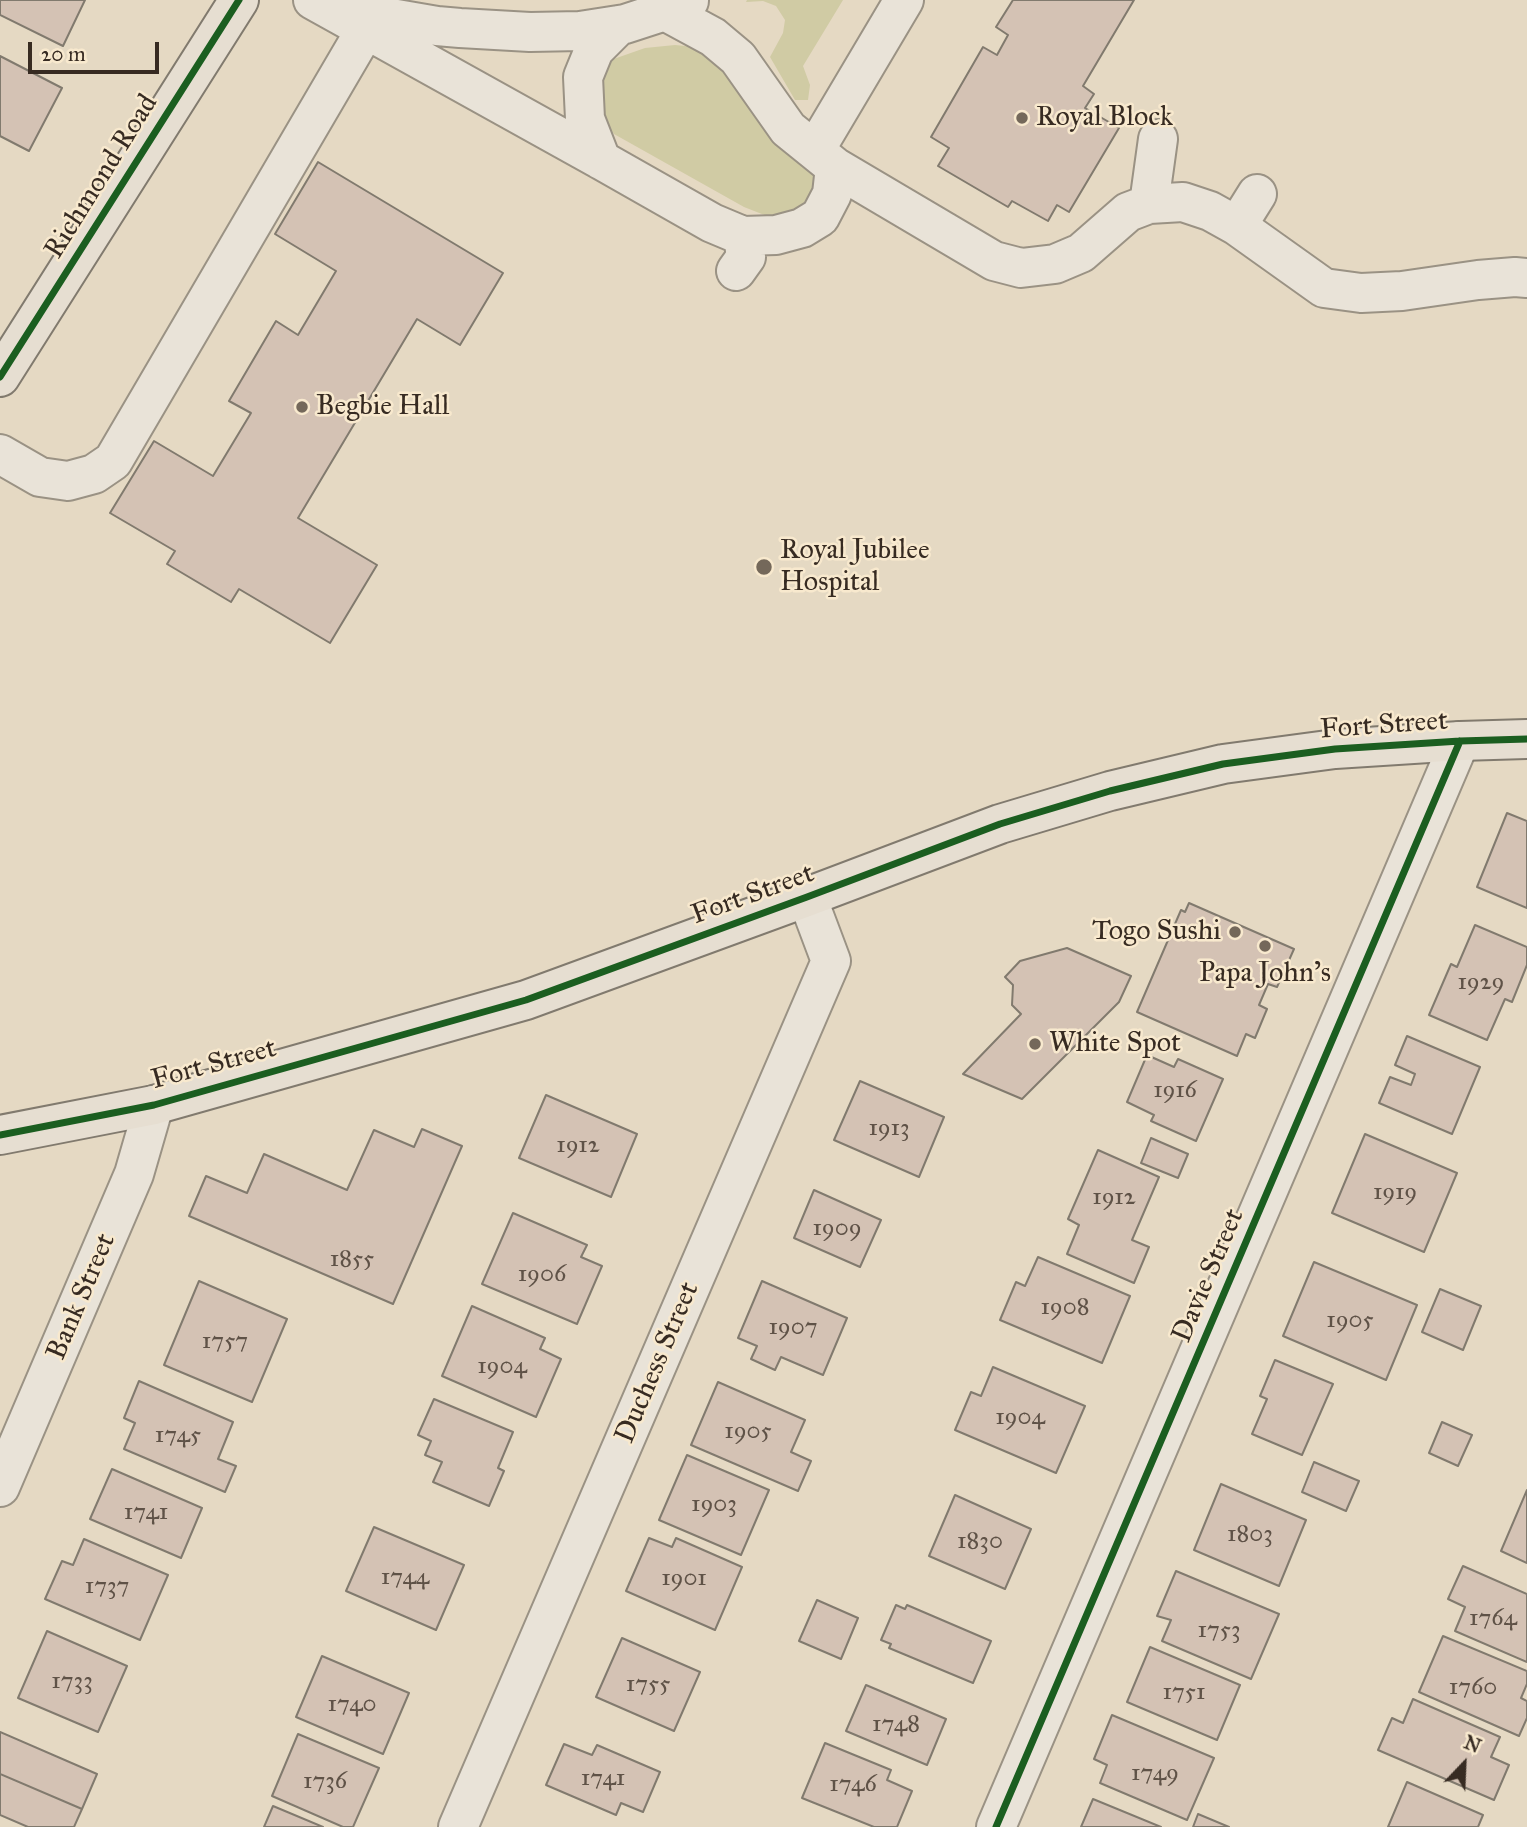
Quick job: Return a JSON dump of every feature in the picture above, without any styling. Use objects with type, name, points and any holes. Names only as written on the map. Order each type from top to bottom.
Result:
[{"type":"main road","name":"Richmond Road","points":[[0,377],[239,0]]},
{"type":"main road","name":"Fort Street","points":[[0,1135],[155,1105],[526,1000],[1000,824],[1110,791],[1223,764],[1335,749],[1527,739]]},
{"type":"street","points":[[318,3],[712,223],[748,258],[776,235],[802,228],[820,217],[832,194],[825,159],[904,0]]},
{"type":"street","points":[[318,3],[437,26],[530,32],[580,31],[619,25],[678,6],[738,58],[788,129],[825,159],[993,261],[1021,268],[1055,264],[1080,253],[1128,212],[1149,204],[1183,202],[1210,211],[1247,210],[1324,288],[1361,293],[1402,291],[1523,270]]},
{"type":"street","points":[[601,159],[584,119],[583,77],[594,50],[619,25]]},
{"type":"street","points":[[0,454],[40,477],[68,481],[94,474],[113,461],[366,29]]},
{"type":"street","points":[[1149,204],[1158,139]]},
{"type":"street","name":"Davie Street","points":[[996,1827],[1460,741]]},
{"type":"street","name":"Duchess Street","points":[[458,1827],[831,961],[807,897]]},
{"type":"street","name":"Bank Street","points":[[0,1487],[134,1174],[155,1105]]},
{"type":"shaded area","points":[[747,0],[843,0],[803,66],[810,85],[808,100],[795,100],[770,57],[783,33],[785,20],[776,6],[763,1],[746,2]]},
{"type":"shaded area","points":[[675,45],[695,47],[718,60],[817,171],[815,191],[804,205],[786,214],[767,216],[744,207],[614,134],[596,109],[596,85],[608,61],[645,48]]},
{"type":"building","points":[[0,0],[85,0],[63,46],[0,15]]},
{"type":"building","name":"Royal Block","points":[[1013,0],[1134,0],[1083,86],[1094,94],[1085,108],[1119,128],[1069,212],[1057,205],[1048,221],[1012,201],[1008,207],[938,166],[949,148],[931,137],[983,47],[997,55],[1008,35],[996,27]]},
{"type":"building","points":[[0,56],[62,88],[29,151],[0,136]]},
{"type":"building","name":"Begbie Hall","points":[[318,162],[503,273],[460,345],[417,319],[298,518],[377,565],[330,643],[239,589],[231,602],[167,564],[175,551],[110,513],[154,441],[213,476],[251,413],[229,401],[276,321],[298,335],[336,271],[275,234]]},
{"type":"building","points":[[1507,813],[1527,821],[1527,908],[1477,887]]},
{"type":"building","points":[[1189,903],[1294,949],[1277,987],[1268,984],[1259,1005],[1267,1009],[1255,1038],[1246,1034],[1237,1056],[1137,1012],[1181,910],[1185,912]]},
{"type":"building","points":[[1475,925],[1527,947],[1527,965],[1512,1002],[1505,999],[1487,1040],[1429,1015],[1451,964],[1457,967]]},
{"type":"building","name":"White Spot","points":[[1067,948],[1131,976],[1119,1002],[1022,1099],[963,1074],[1021,1014],[1012,1005],[1013,985],[1005,977],[1020,961]]},
{"type":"building","points":[[1407,1036],[1480,1067],[1452,1134],[1379,1103],[1390,1077],[1411,1085],[1415,1074],[1395,1065]]},
{"type":"building","points":[[1147,1055],[1174,1067],[1178,1059],[1223,1079],[1196,1141],[1151,1121],[1154,1115],[1127,1102]]},
{"type":"building","points":[[860,1081],[944,1117],[919,1177],[834,1140]]},
{"type":"building","points":[[546,1095],[637,1134],[611,1197],[519,1158]]},
{"type":"building","points":[[422,1129],[462,1146],[393,1304],[189,1216],[206,1176],[247,1193],[264,1154],[347,1190],[374,1130],[414,1147]]},
{"type":"building","points":[[1365,1134],[1457,1173],[1424,1252],[1332,1213]]},
{"type":"building","points":[[1151,1138],[1188,1154],[1178,1178],[1141,1163]]},
{"type":"building","points":[[1098,1150],[1159,1177],[1132,1240],[1149,1247],[1134,1283],[1067,1254],[1079,1225],[1068,1219]]},
{"type":"building","points":[[814,1190],[881,1220],[860,1267],[794,1238]]},
{"type":"building","points":[[513,1213],[587,1245],[581,1257],[602,1266],[577,1324],[482,1284]]},
{"type":"building","points":[[1038,1257],[1130,1296],[1102,1363],[1000,1320],[1016,1282],[1025,1286]]},
{"type":"building","points":[[1314,1262],[1417,1305],[1386,1380],[1283,1336]]},
{"type":"building","points":[[199,1281],[287,1319],[252,1402],[164,1365]]},
{"type":"building","points":[[762,1281],[847,1318],[823,1375],[781,1357],[775,1370],[751,1359],[757,1346],[738,1338]]},
{"type":"building","points":[[1440,1289],[1481,1306],[1463,1350],[1422,1332]]},
{"type":"building","points":[[472,1306],[545,1338],[540,1349],[561,1359],[536,1417],[442,1376]]},
{"type":"building","points":[[1275,1360],[1333,1384],[1302,1455],[1252,1434],[1267,1399],[1260,1396]]},
{"type":"building","points":[[993,1367],[1085,1406],[1056,1473],[955,1430],[971,1392],[981,1396]]},
{"type":"building","points":[[139,1381],[233,1422],[218,1459],[236,1466],[225,1492],[124,1449],[135,1423],[124,1418]]},
{"type":"building","points":[[718,1382],[805,1420],[791,1452],[811,1461],[798,1491],[691,1445]]},
{"type":"building","points":[[434,1399],[513,1432],[498,1468],[504,1471],[489,1506],[433,1482],[442,1462],[425,1455],[431,1441],[418,1435]]},
{"type":"building","points":[[1442,1422],[1472,1435],[1458,1466],[1429,1453]]},
{"type":"building","points":[[687,1455],[769,1490],[741,1555],[659,1520]]},
{"type":"building","points":[[1314,1462],[1359,1481],[1346,1511],[1302,1492]]},
{"type":"building","points":[[112,1469],[202,1508],[181,1558],[90,1519]]},
{"type":"building","points":[[1221,1484],[1306,1520],[1279,1586],[1194,1550]]},
{"type":"building","points":[[1527,1490],[1527,1563],[1501,1551]]},
{"type":"building","points":[[955,1495],[1031,1529],[1005,1589],[929,1556]]},
{"type":"building","points":[[374,1527],[464,1565],[436,1630],[346,1591]]},
{"type":"building","points":[[649,1538],[672,1547],[676,1538],[742,1567],[715,1630],[626,1591]]},
{"type":"building","points":[[84,1539],[168,1575],[140,1640],[45,1599],[62,1561],[73,1565]]},
{"type":"building","points":[[1463,1566],[1527,1594],[1527,1662],[1455,1631],[1465,1607],[1448,1599]]},
{"type":"building","points":[[1176,1571],[1279,1614],[1251,1679],[1162,1641],[1171,1620],[1157,1616]]},
{"type":"building","points":[[817,1600],[858,1618],[841,1659],[799,1641]]},
{"type":"building","points":[[896,1605],[905,1609],[907,1605],[991,1641],[973,1683],[889,1648],[891,1644],[881,1640]]},
{"type":"building","points":[[47,1631],[127,1666],[98,1732],[18,1698]]},
{"type":"building","points":[[1443,1636],[1527,1671],[1527,1684],[1521,1698],[1527,1701],[1527,1718],[1519,1736],[1419,1692]]},
{"type":"building","points":[[622,1638],[700,1672],[674,1731],[596,1697]]},
{"type":"building","points":[[1150,1647],[1240,1685],[1217,1740],[1127,1702]]},
{"type":"building","points":[[322,1656],[409,1693],[383,1754],[296,1717]]},
{"type":"building","points":[[866,1685],[946,1719],[927,1765],[846,1731]]},
{"type":"building","points":[[1413,1699],[1500,1737],[1491,1757],[1509,1765],[1494,1800],[1378,1750],[1392,1718],[1403,1723]]},
{"type":"building","points":[[1112,1715],[1214,1758],[1187,1820],[1100,1783],[1107,1765],[1094,1759]]},
{"type":"building","points":[[0,1732],[97,1774],[82,1809],[0,1774]]},
{"type":"building","points":[[298,1734],[379,1768],[353,1827],[343,1827],[272,1796]]},
{"type":"building","points":[[825,1743],[891,1770],[887,1780],[912,1791],[897,1827],[874,1827],[802,1798]]},
{"type":"building","points":[[564,1744],[592,1755],[597,1745],[660,1772],[643,1812],[621,1803],[616,1815],[546,1785]]},
{"type":"building","points":[[0,1774],[82,1809],[74,1827],[28,1827],[0,1815]]},
{"type":"building","points":[[1407,1782],[1483,1815],[1478,1827],[1388,1827]]},
{"type":"building","points":[[1093,1799],[1161,1827],[1081,1827]]},
{"type":"building","points":[[273,1806],[323,1827],[264,1827]]},
{"type":"building","points":[[1198,1814],[1229,1827],[1193,1827]]},
{"type":"cycle path","points":[[0,377],[239,0]]},
{"type":"cycle path","points":[[0,1135],[154,1105],[526,1000],[1000,824],[1110,791],[1223,764],[1335,749],[1527,739]]},
{"type":"cycle path","points":[[996,1827],[1460,741]]},
{"type":"place","name":"Royal Block","points":[[1022,118]]},
{"type":"place","name":"Begbie Hall","points":[[302,407]]},
{"type":"place","name":"Royal Jubilee Hospital","points":[[764,567]]},
{"type":"place","name":"Togo Sushi","points":[[1235,932]]},
{"type":"place","name":"Papa John's","points":[[1265,946]]},
{"type":"place","name":"White Spot","points":[[1035,1044]]}]
